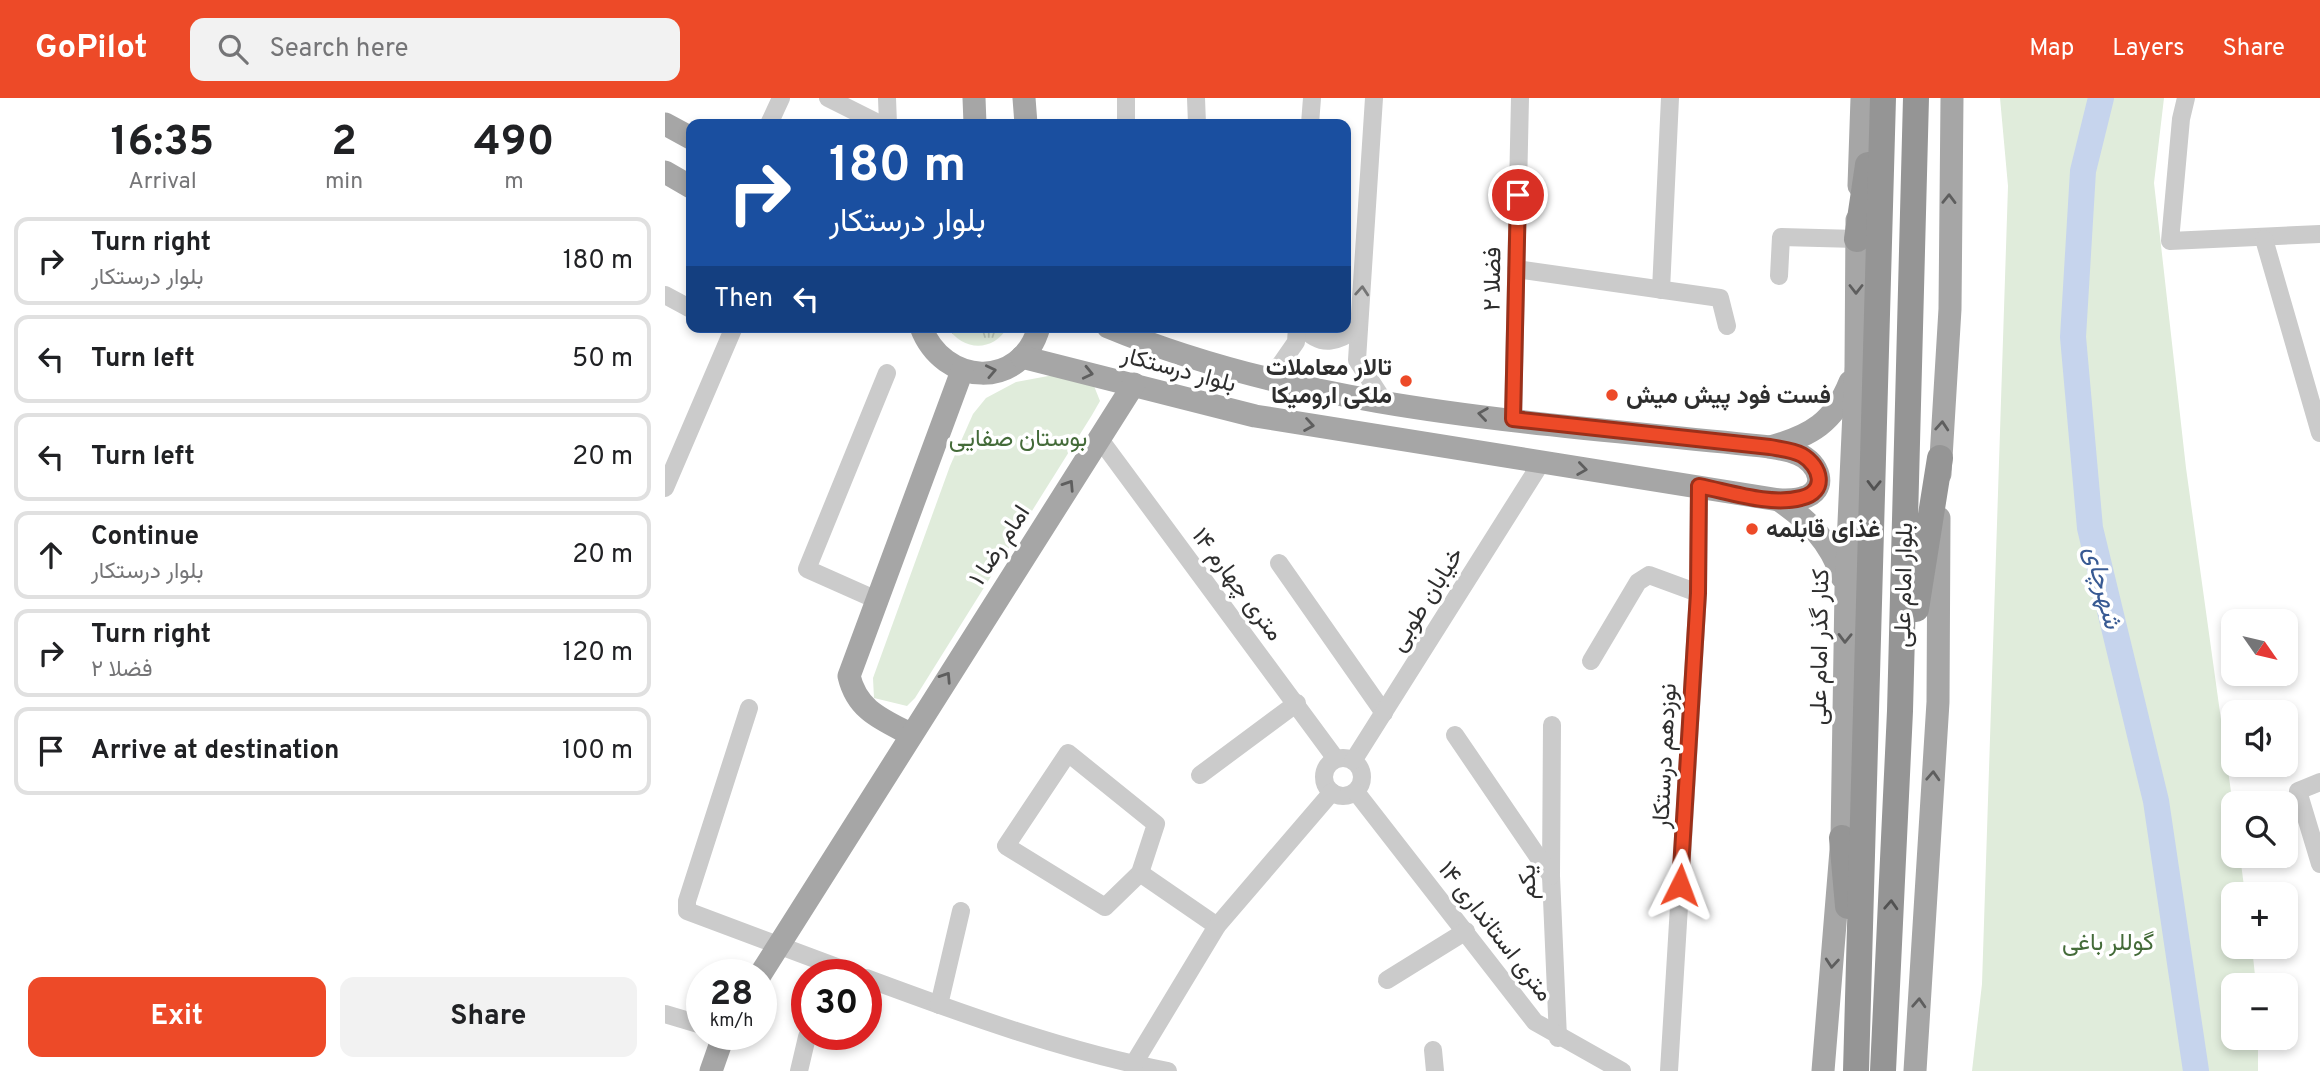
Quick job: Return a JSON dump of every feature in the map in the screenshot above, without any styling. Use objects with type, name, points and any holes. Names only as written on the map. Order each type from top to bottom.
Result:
[{"type":"highway","points":[[1857,239],[1881,98]]},
{"type":"highway","name":"بلوار امام علی","points":[[1856,1071],[1881,98]]},
{"type":"highway","name":"بلوار امام علی","points":[[1883,1071],[1900,711],[1916,98]]},
{"type":"highway","points":[[1900,711],[1940,458]]},
{"type":"highway","points":[[1842,838],[1858,1044]]},
{"type":"main road","points":[[974,98],[975,119]]},
{"type":"main road","points":[[1024,98],[1026,119]]},
{"type":"main road","name":"کنار گذر امام علی","points":[[1823,1071],[1842,838],[1846,589],[1856,367],[1862,98]]},
{"type":"main road","points":[[1915,1071],[1938,702],[1940,458],[1950,309],[1951,98]]},
{"type":"main road","points":[[665,124],[686,135]]},
{"type":"main road","points":[[665,172],[686,184]]},
{"type":"main road","points":[[924,333],[935,354],[962,371],[994,372],[1022,357],[1032,345],[1037,333]]},
{"type":"main road","name":"بلوار درستکار","points":[[1022,357],[1255,416],[1779,500],[1803,498],[1817,489],[1820,481],[1817,468],[1800,454],[1770,447],[1513,419],[1383,401],[1269,381],[1155,347],[1122,333]]},
{"type":"main road","points":[[1770,447],[1795,440],[1827,421],[1840,407],[1856,367]]},
{"type":"main road","points":[[910,734],[867,712],[853,694],[849,676],[962,371]]},
{"type":"main road","name":"امام رضا ۱","points":[[769,959],[1133,384]]},
{"type":"main road","points":[[1779,500],[1809,521],[1834,553],[1846,589]]},
{"type":"main road","points":[[711,1071],[718,1050]]},
{"type":"street","points":[[771,119],[781,98]]},
{"type":"street","points":[[828,98],[870,119]]},
{"type":"street","points":[[887,98],[888,119]]},
{"type":"street","points":[[1126,98],[1126,119]]},
{"type":"street","points":[[1196,98],[1197,119]]},
{"type":"street","points":[[1310,119],[1312,98]]},
{"type":"street","points":[[1374,98],[1357,360],[1383,401]]},
{"type":"street","name":"فضلا ۲","points":[[1513,419],[1520,98]]},
{"type":"street","points":[[1661,290],[1670,98]]},
{"type":"street","points":[[2186,98],[2181,119],[2170,241],[2264,239],[2320,234]]},
{"type":"street","points":[[1779,276],[1781,237],[1857,239]]},
{"type":"street","points":[[2264,239],[2320,433]]},
{"type":"street","points":[[1516,269],[1720,298],[1727,326]]},
{"type":"street","points":[[665,295],[686,306]]},
{"type":"street","points":[[1308,333],[1326,342],[1342,340],[1359,327]]},
{"type":"street","points":[[665,488],[729,333]]},
{"type":"street","points":[[1269,381],[1296,342],[1297,333]]},
{"type":"street","points":[[879,601],[807,569],[887,373]]},
{"type":"street","name":"۱۴ متری چهارم","points":[[1099,438],[1297,704],[1345,760]]},
{"type":"street","name":"خیابان طوبی","points":[[1345,760],[1384,713],[1541,463]]},
{"type":"street","name":"نوزدهم درستکار","points":[[1669,1071],[1698,593],[1699,486]]},
{"type":"street","points":[[1279,563],[1384,713]]},
{"type":"street","points":[[1591,661],[1638,582],[1649,575],[1698,593]]},
{"type":"street","points":[[1200,775],[1297,704]]},
{"type":"street","points":[[749,708],[687,901],[687,911],[817,959]]},
{"type":"street","name":"یکم","points":[[1552,724],[1551,876],[1558,1038]]},
{"type":"street","points":[[1455,735],[1551,876]]},
{"type":"street","points":[[1068,753],[1156,824],[1139,873],[1105,907],[1006,846],[1068,753]]},
{"type":"street","points":[[1345,760],[1362,775],[1356,792],[1339,796],[1332,792],[1326,784],[1328,766],[1345,760]]},
{"type":"street","points":[[2320,782],[2298,791],[2320,864]]},
{"type":"street","points":[[1133,1068],[1217,926],[1332,792]]},
{"type":"street","name":"۱۴ متری استانداری","points":[[1356,792],[1535,1022],[1558,1038],[1622,1071]]},
{"type":"street","points":[[1139,873],[1217,926]]},
{"type":"street","points":[[939,1005],[961,911]]},
{"type":"street","points":[[1387,979],[1466,930]]},
{"type":"street","points":[[882,984],[1133,1068],[1168,1071]]},
{"type":"street","points":[[665,1014],[686,1020]]},
{"type":"street","points":[[799,1071],[804,1050]]},
{"type":"street","points":[[1433,1050],[1436,1071]]},
{"type":"green space","name":"گوللر باغی","points":[[2000,98],[2164,98],[2154,183],[2186,468],[2221,720],[2221,777],[2229,777],[2231,791],[2221,791],[2221,868],[2242,868],[2243,882],[2221,882],[2221,959],[2253,959],[2255,973],[2221,973],[2221,1050],[2258,1050],[2258,1071],[1972,1071],[1982,984],[2008,186]]},
{"type":"green space","points":[[952,333],[1003,333],[994,341],[977,346],[961,341]]},
{"type":"green space","name":"بوستان صفایی","points":[[1059,374],[1094,386],[1100,401],[915,698],[907,706],[874,698],[873,678],[950,466],[973,414],[986,398],[1016,382]]},
{"type":"waterway","name":"شهرچای","points":[[2101,98],[2083,171],[2073,337],[2090,528],[2156,801],[2196,1071]]},
{"type":"place","name":"تالار معاملات ملکی ارومیکا","points":[[1406,381]]},
{"type":"place","name":"فست فود پیش میش","points":[[1612,395]]},
{"type":"place","name":"غذای قابلمه","points":[[1752,529]]},
{"type":"route","points":[[1518,195],[1513,419],[1770,447],[1800,454],[1817,468],[1820,481],[1817,489],[1803,498],[1779,500],[1699,486],[1698,593],[1680,885]]}]
